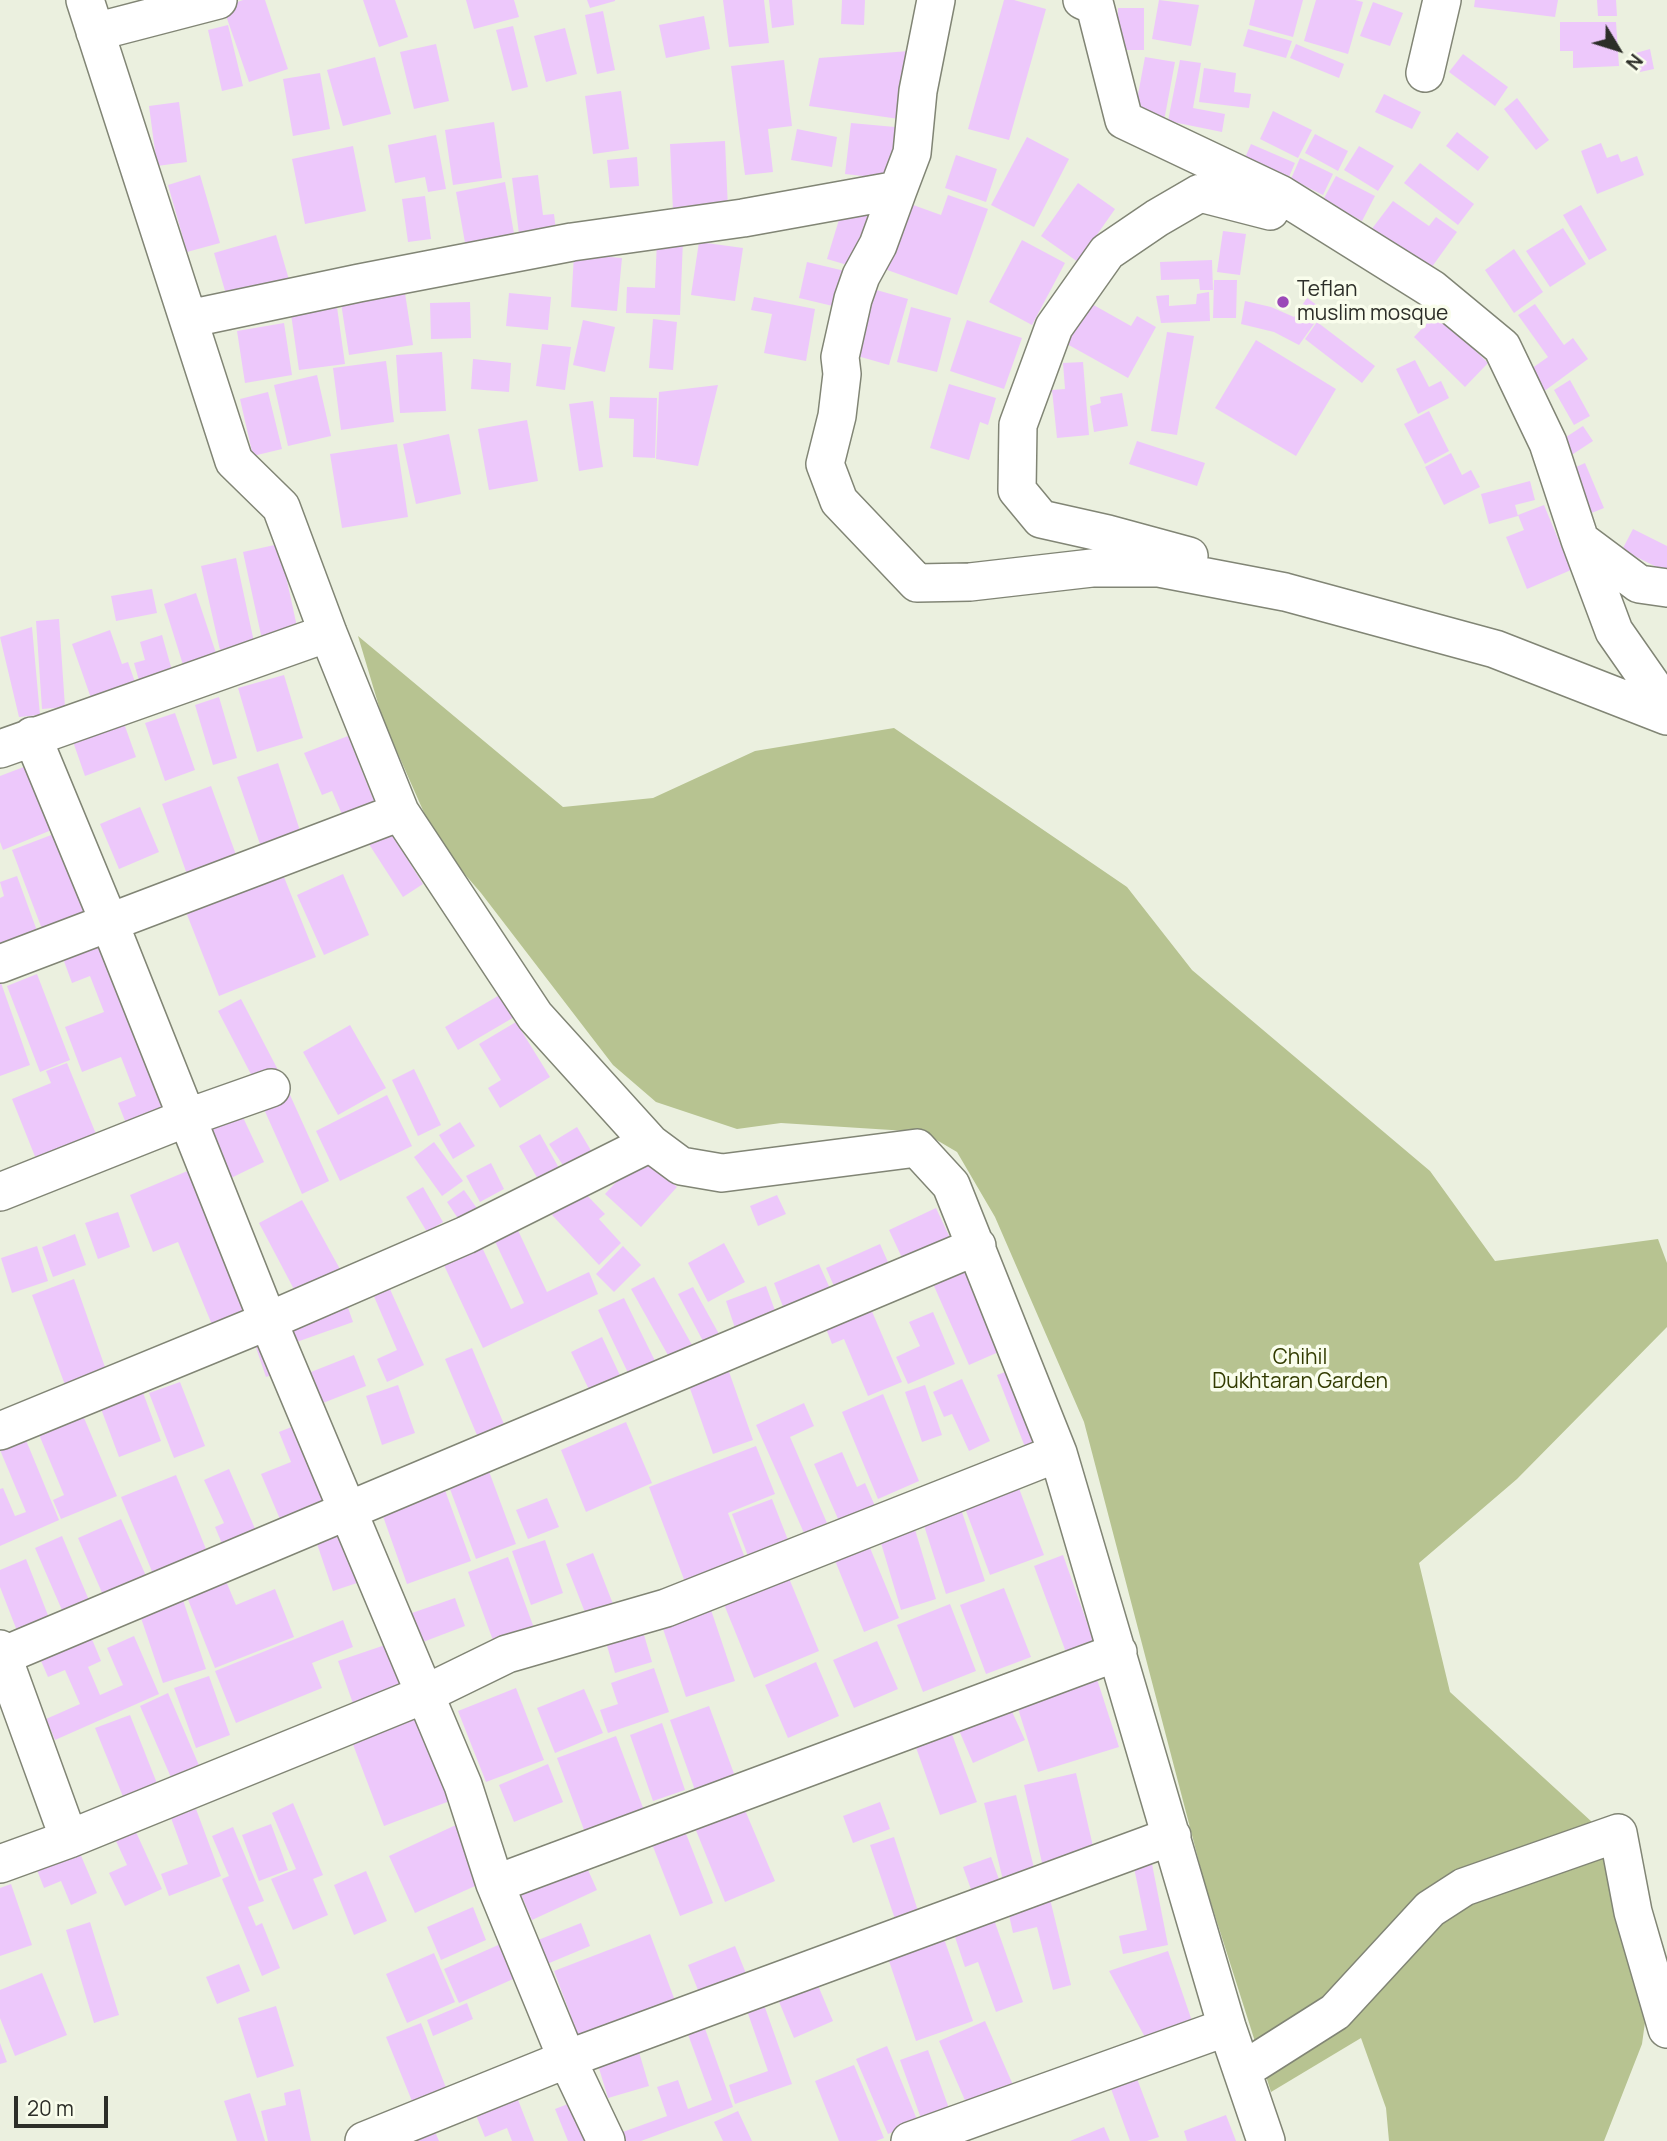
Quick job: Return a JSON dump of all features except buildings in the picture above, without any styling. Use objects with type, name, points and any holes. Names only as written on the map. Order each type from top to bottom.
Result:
[{"type":"street","points":[[218,0],[90,16],[234,461],[282,507],[328,633],[400,812],[535,1016],[650,1143],[681,1166],[722,1173],[917,1148],[951,1185],[1058,1453],[1227,2027],[1266,2141]]},
{"type":"street","points":[[936,0],[918,91],[912,153],[878,245],[861,276],[853,299],[840,357],[842,374],[837,416],[825,464],[839,501],[917,583],[982,581],[1093,568],[1160,568],[1285,592],[1495,649],[1667,716]]},
{"type":"street","points":[[1082,0],[1095,6],[1124,120],[1280,194],[1432,289],[1502,347],[1548,443],[1614,631],[1667,707]]},
{"type":"street","points":[[1425,73],[1442,0]]},
{"type":"street","points":[[188,319],[359,282],[572,242],[744,218],[898,190]]},
{"type":"street","points":[[1280,194],[1270,211],[1200,193],[1107,252],[1054,327],[1018,425],[1017,490],[1041,519],[1213,562],[1285,592]]},
{"type":"street","points":[[1580,540],[1639,584],[1667,588]]},
{"type":"street","points":[[328,633],[16,743],[109,922],[268,1321],[463,1785],[495,1884],[567,2059],[606,2141]]},
{"type":"street","points":[[0,964],[400,812]]},
{"type":"street","points":[[0,1192],[186,1118],[271,1088]]},
{"type":"street","points":[[0,1431],[268,1321],[466,1235],[650,1143]]},
{"type":"street","points":[[69,1839],[1,1654],[977,1246]]},
{"type":"street","points":[[0,1864],[69,1839],[423,1695],[506,1654],[666,1608],[1058,1453]]},
{"type":"street","points":[[495,1884],[1118,1652]]},
{"type":"street","points":[[1242,2071],[1335,2012],[1430,1909],[1464,1887],[1618,1833],[1633,1912],[1667,2029]]},
{"type":"street","points":[[364,2141],[567,2059],[1172,1836]]},
{"type":"street","points":[[910,2141],[1227,2027]]},
{"type":"green space","name":"Chihil Dukhtaran Garden","points":[[358,636],[563,807],[653,798],[755,751],[894,728],[1127,887],[1192,970],[1430,1171],[1495,1261],[1658,1239],[1667,1263],[1667,1327],[1517,1479],[1419,1563],[1450,1692],[1604,1833],[1650,1986],[1642,2044],[1604,2141],[1389,2141],[1386,2108],[1361,2038],[1271,2092],[1204,1881],[1084,1422],[995,1217],[957,1152],[923,1132],[781,1123],[737,1129],[656,1102],[613,1065],[481,893],[437,842],[383,720]]},
{"type":"place","name":"Teflan muslim mosque","points":[[1283,302]]}]
